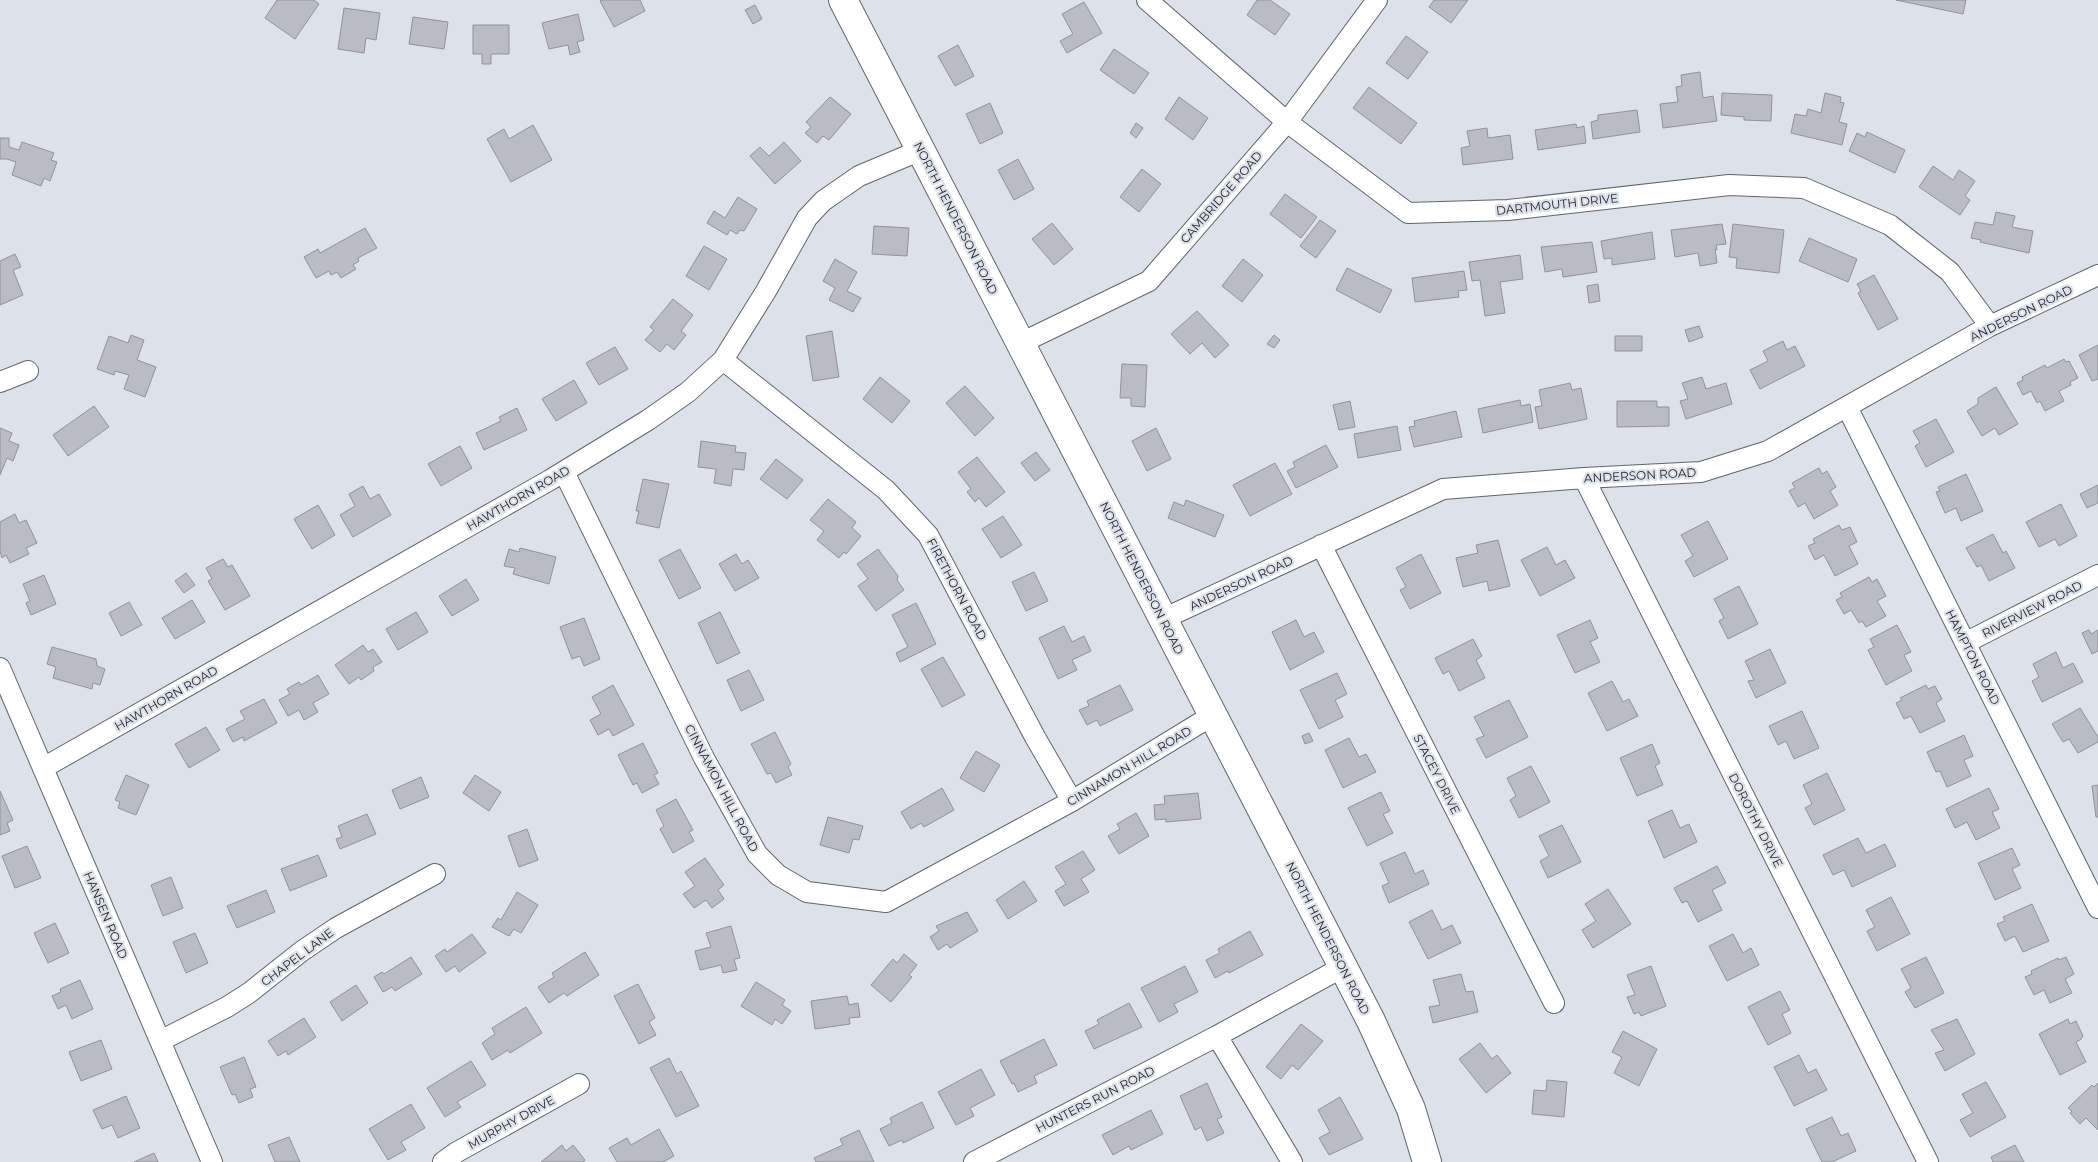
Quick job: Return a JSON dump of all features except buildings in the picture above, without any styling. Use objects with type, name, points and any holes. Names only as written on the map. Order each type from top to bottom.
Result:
[{"type":"street","name":"NORTH HENDERSON ROAD","points":[[842,0],[1375,1030],[1411,1109],[1428,1162]]},
{"type":"street","name":"DARTMOUTH DRIVE","points":[[1147,0],[1287,122],[1408,213],[1508,210],[1729,185],[1804,188],[1890,225],[1950,272],[1990,326]]},
{"type":"street","name":"CAMBRIDGE ROAD","points":[[1021,343],[1149,281],[1287,122],[1377,0]]},
{"type":"street","name":"HAWTHORN ROAD","points":[[43,768],[564,472],[648,420],[688,392],[723,360],[766,291],[807,218],[823,201],[859,176],[920,150]]},
{"type":"street","name":"ANDERSON ROAD","points":[[1164,619],[1442,489],[1584,478],[1701,472],[1768,451],[1990,326],[2098,275]]},
{"type":"street","name":"FIRETHORN ROAD","points":[[723,360],[886,490],[928,535],[1035,737],[1072,801]]},
{"type":"street","points":[[0,382],[28,371]]},
{"type":"street","name":"HAMPTON ROAD","points":[[1847,406],[1965,643],[2092,881],[2098,908]]},
{"type":"street","name":"CINNAMON HILL ROAD","points":[[564,472],[704,758],[757,854],[778,875],[807,892],[886,902],[1072,801],[1213,715]]},
{"type":"street","name":"DOROTHY DRIVE","points":[[1584,478],[1928,1162]]},
{"type":"street","name":"STACEY DRIVE","points":[[1321,545],[1554,1003]]},
{"type":"street","name":"RIVERVIEW ROAD","points":[[1965,643],[2098,576]]},
{"type":"street","name":"HANSEN ROAD","points":[[0,668],[212,1162]]},
{"type":"street","name":"CHAPEL LANE","points":[[160,1041],[227,1007],[249,993],[336,928],[434,874]]},
{"type":"street","name":"HUNTERS RUN ROAD","points":[[974,1162],[1216,1036],[1343,967]]},
{"type":"street","points":[[1216,1036],[1292,1162]]},
{"type":"street","name":"MURPHY DRIVE","points":[[443,1162],[457,1152],[580,1084]]}]
